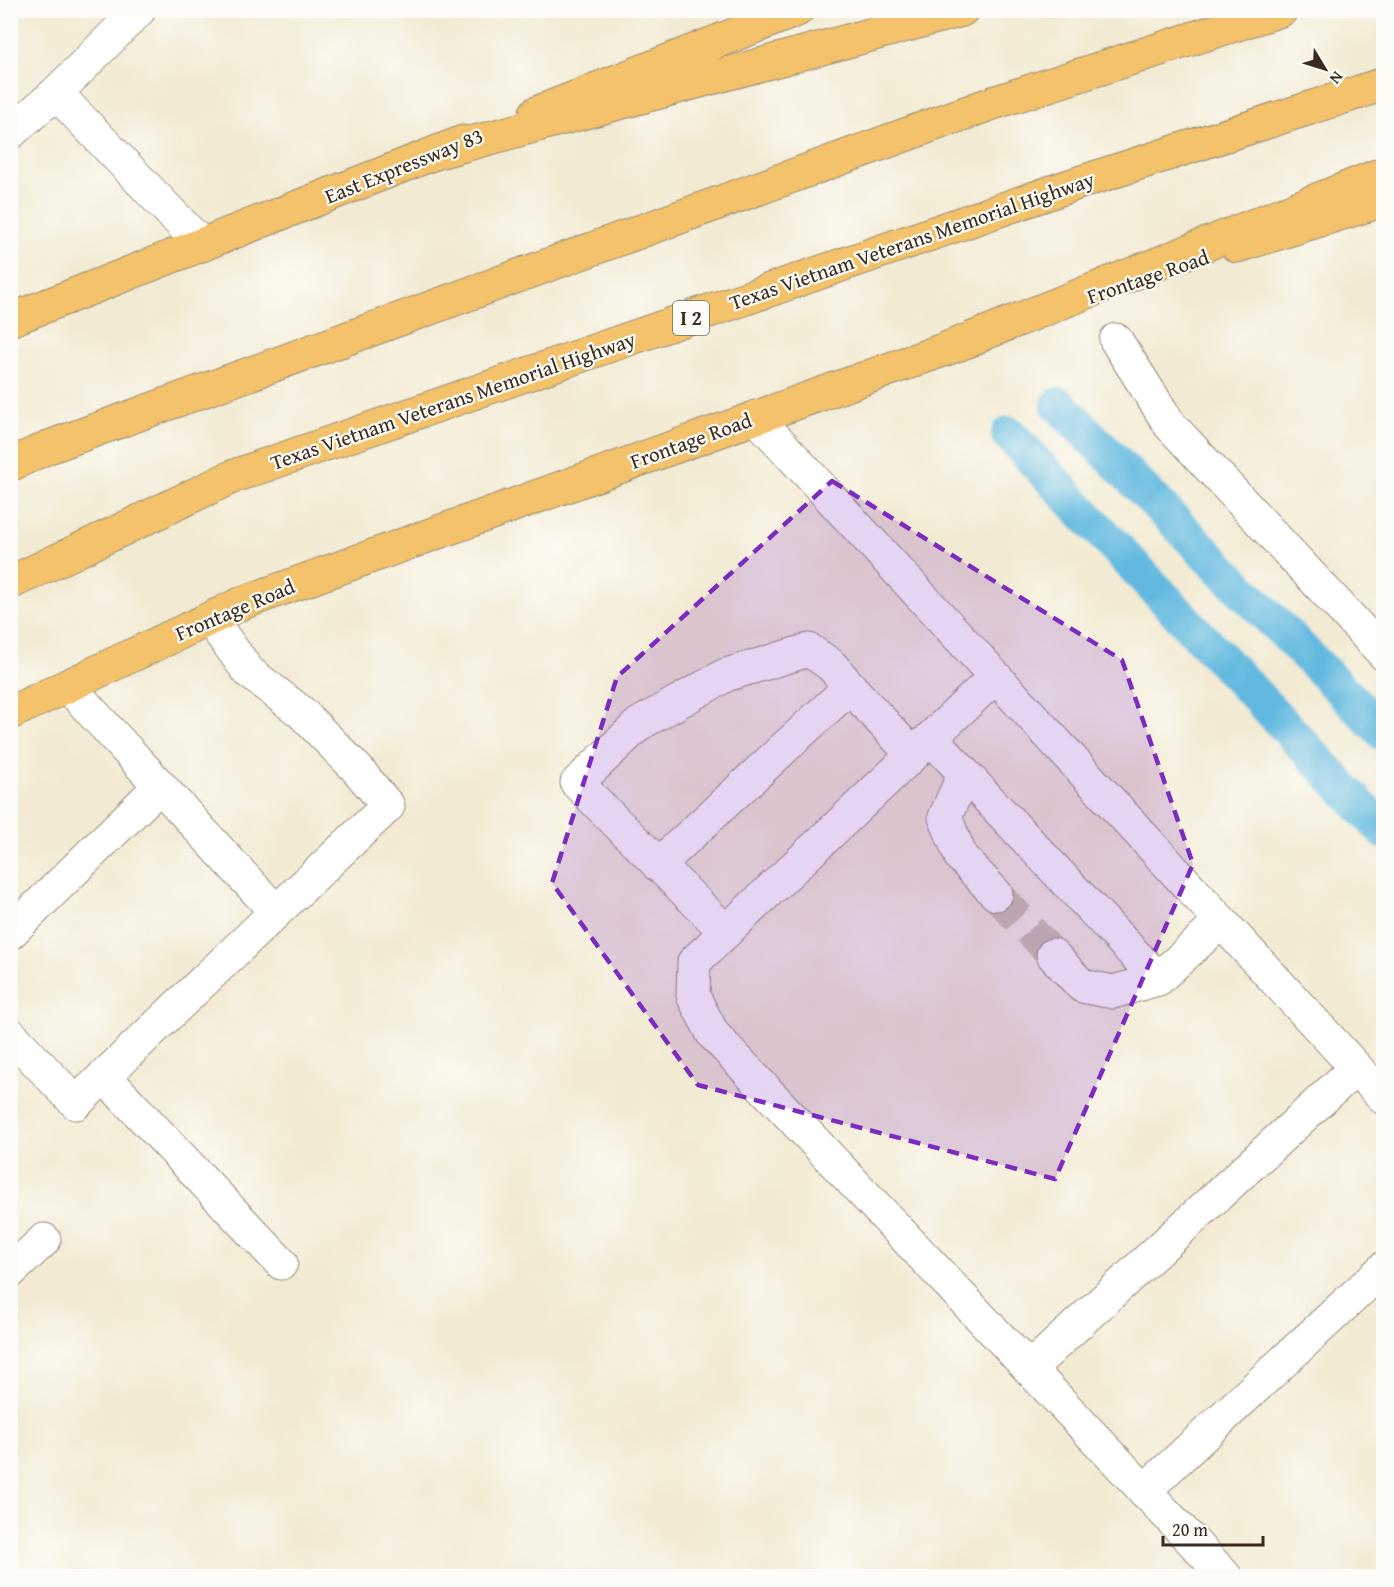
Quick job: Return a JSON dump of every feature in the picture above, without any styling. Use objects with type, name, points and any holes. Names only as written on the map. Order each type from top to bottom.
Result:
[{"type":"main road","points":[[438,152],[962,10]]},
{"type":"main road","points":[[10,465],[46,448],[990,104],[1281,10]]},
{"type":"main road","name":"East Expressway 83","points":[[10,320],[438,152],[783,13]]},
{"type":"main road","name":"Texas Vietnam Veterans Memorial Highway","points":[[10,583],[234,476],[1072,185],[1383,84]]},
{"type":"main road","points":[[948,348],[1383,173]]},
{"type":"main road","name":"Frontage Road","points":[[10,712],[245,602],[948,348],[1220,252],[1383,200]]},
{"type":"lane","points":[[10,133],[56,93],[139,10]]},
{"type":"lane","points":[[56,93],[201,245]]},
{"type":"lane","points":[[1116,340],[1170,425],[1383,654]]},
{"type":"lane","points":[[756,417],[1383,1098]]},
{"type":"lane","points":[[10,1034],[76,1103],[388,806],[357,769],[301,712],[249,672],[210,619]]},
{"type":"lane","points":[[726,932],[577,783],[639,724],[726,675],[809,650],[831,665],[850,687],[922,746],[964,774],[1158,979]]},
{"type":"lane","points":[[995,677],[694,962],[693,996],[713,1034],[1225,1576]]},
{"type":"lane","points":[[68,686],[276,912]]},
{"type":"lane","points":[[658,865],[850,687]]},
{"type":"lane","points":[[964,774],[945,818],[961,857],[996,894]]},
{"type":"lane","points":[[10,933],[160,786]]},
{"type":"lane","points":[[1053,955],[1082,986],[1113,992],[1158,979],[1221,922]]},
{"type":"lane","points":[[1029,1369],[1356,1068]]},
{"type":"lane","points":[[104,1076],[281,1263]]},
{"type":"lane","points":[[10,1272],[44,1240]]},
{"type":"lane","points":[[1144,1491],[1383,1268]]},
{"type":"highlighted area","points":[[832,481],[1122,660],[1193,864],[1055,1179],[698,1085],[552,883],[617,677]]},
{"type":"waterway","points":[[1059,405],[1384,733]]},
{"type":"waterway","points":[[1009,434],[1384,831]]},
{"type":"tunnel","points":[[996,894],[1053,955]]}]
